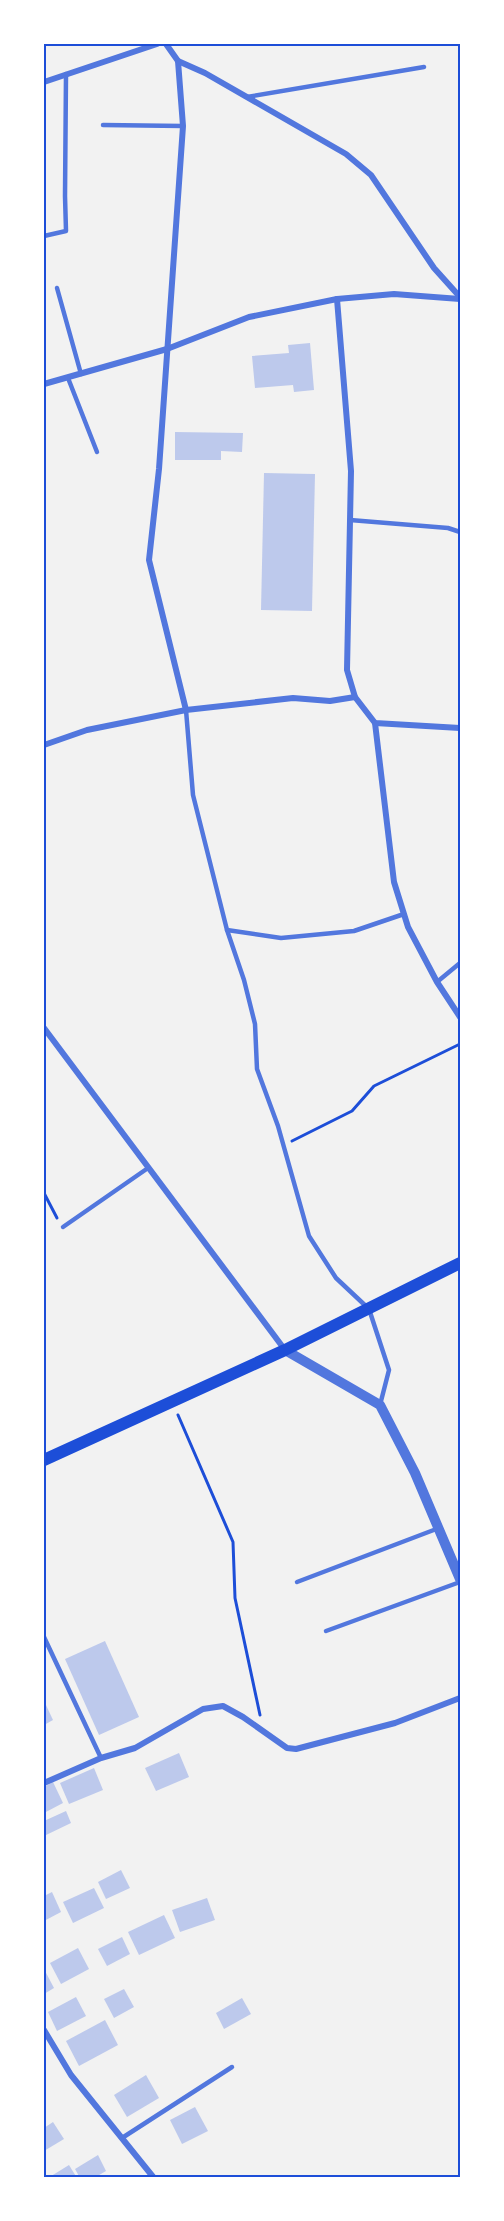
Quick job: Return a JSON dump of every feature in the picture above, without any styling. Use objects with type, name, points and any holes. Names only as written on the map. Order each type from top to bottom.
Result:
[{"type":"main road","points":[[44,1460],[285,1350],[460,1263]]},
{"type":"street","points":[[44,82],[157,44]]},
{"type":"street","points":[[166,44],[178,61],[183,126],[159,469],[149,560],[186,710]]},
{"type":"street","points":[[178,61],[205,73],[346,154],[372,175],[434,268],[460,298]]},
{"type":"street","points":[[44,384],[167,349],[249,317],[337,299],[394,294],[460,298]]},
{"type":"street","points":[[337,299],[351,471],[347,670],[355,697],[375,723],[394,882],[408,927],[437,982],[460,1017]]},
{"type":"street","points":[[44,745],[87,730],[186,710],[293,698],[330,700],[355,697]]},
{"type":"street","points":[[375,723],[460,728]]},
{"type":"street","points":[[44,1028],[285,1350],[380,1405],[415,1473],[460,1581]]},
{"type":"street","points":[[44,1783],[101,1758],[135,1748],[203,1708],[223,1706],[287,1748],[296,1749],[395,1723],[460,1698]]},
{"type":"street","points":[[44,2030],[71,2075],[153,2178]]},
{"type":"lane","points":[[245,97],[424,67]]},
{"type":"lane","points":[[44,236],[66,231],[66,74]]},
{"type":"lane","points":[[103,125],[183,126]]},
{"type":"lane","points":[[57,288],[81,374]]},
{"type":"lane","points":[[68,378],[97,452]]},
{"type":"lane","points":[[350,520],[448,528],[460,532]]},
{"type":"lane","points":[[186,710],[193,795],[226,930],[244,981],[255,1024],[257,1069],[278,1126],[309,1236],[336,1278],[369,1309],[389,1370],[380,1405]]},
{"type":"lane","points":[[226,930],[281,938],[354,931],[404,914]]},
{"type":"lane","points":[[437,982],[460,963]]},
{"type":"lane","points":[[63,1227],[148,1168]]},
{"type":"lane","points":[[297,1582],[439,1528]]},
{"type":"lane","points":[[326,1631],[460,1581]]},
{"type":"lane","points":[[44,1637],[101,1758]]},
{"type":"lane","points":[[122,2138],[232,2067]]},
{"type":"path","points":[[283,1145],[352,1111],[374,1086],[460,1044]]},
{"type":"path","points":[[44,1193],[63,1227]]},
{"type":"path","points":[[172,1401],[233,1542],[235,1598],[263,1731]]},
{"type":"building","points":[[310,343],[314,390],[294,392],[293,385],[255,388],[252,356],[289,353],[288,345]]},
{"type":"building","points":[[175,432],[243,433],[242,452],[221,451],[221,460],[175,460]]},
{"type":"building","points":[[264,473],[315,474],[312,611],[261,610]]},
{"type":"building","points":[[105,1641],[139,1717],[99,1735],[65,1659]]},
{"type":"building","points":[[44,1704],[53,1720],[44,1725]]},
{"type":"building","points":[[179,1753],[189,1777],[156,1791],[145,1768]]},
{"type":"building","points":[[94,1768],[103,1790],[69,1804],[60,1783]]},
{"type":"building","points":[[53,1782],[63,1803],[44,1813],[44,1787]]},
{"type":"building","points":[[66,1811],[71,1823],[44,1836],[44,1821]]},
{"type":"building","points":[[121,1870],[130,1888],[106,1899],[98,1882]]},
{"type":"building","points":[[94,1888],[104,1908],[73,1923],[63,1902]]},
{"type":"building","points":[[52,1892],[61,1912],[44,1921],[44,1896]]},
{"type":"building","points":[[207,1898],[215,1920],[180,1932],[172,1910]]},
{"type":"building","points":[[164,1915],[175,1938],[139,1955],[128,1932]]},
{"type":"building","points":[[122,1937],[130,1954],[107,1966],[98,1949]]},
{"type":"building","points":[[78,1948],[89,1969],[61,1984],[50,1963]]},
{"type":"building","points":[[44,1969],[54,1988],[44,1994]]},
{"type":"building","points":[[124,1989],[134,2007],[114,2018],[104,1999]]},
{"type":"building","points":[[76,1997],[86,2016],[57,2031],[48,2012]]},
{"type":"building","points":[[242,1998],[251,2014],[224,2029],[216,2013]]},
{"type":"building","points":[[105,2020],[118,2045],[79,2066],[66,2041]]},
{"type":"building","points":[[146,2075],[159,2098],[127,2117],[114,2095]]},
{"type":"building","points":[[195,2107],[208,2131],[182,2144],[170,2120]]},
{"type":"building","points":[[53,2122],[64,2139],[44,2151],[44,2128]]},
{"type":"building","points":[[98,2155],[106,2171],[94,2178],[80,2178],[75,2169]]},
{"type":"building","points":[[69,2165],[77,2178],[48,2178]]}]
